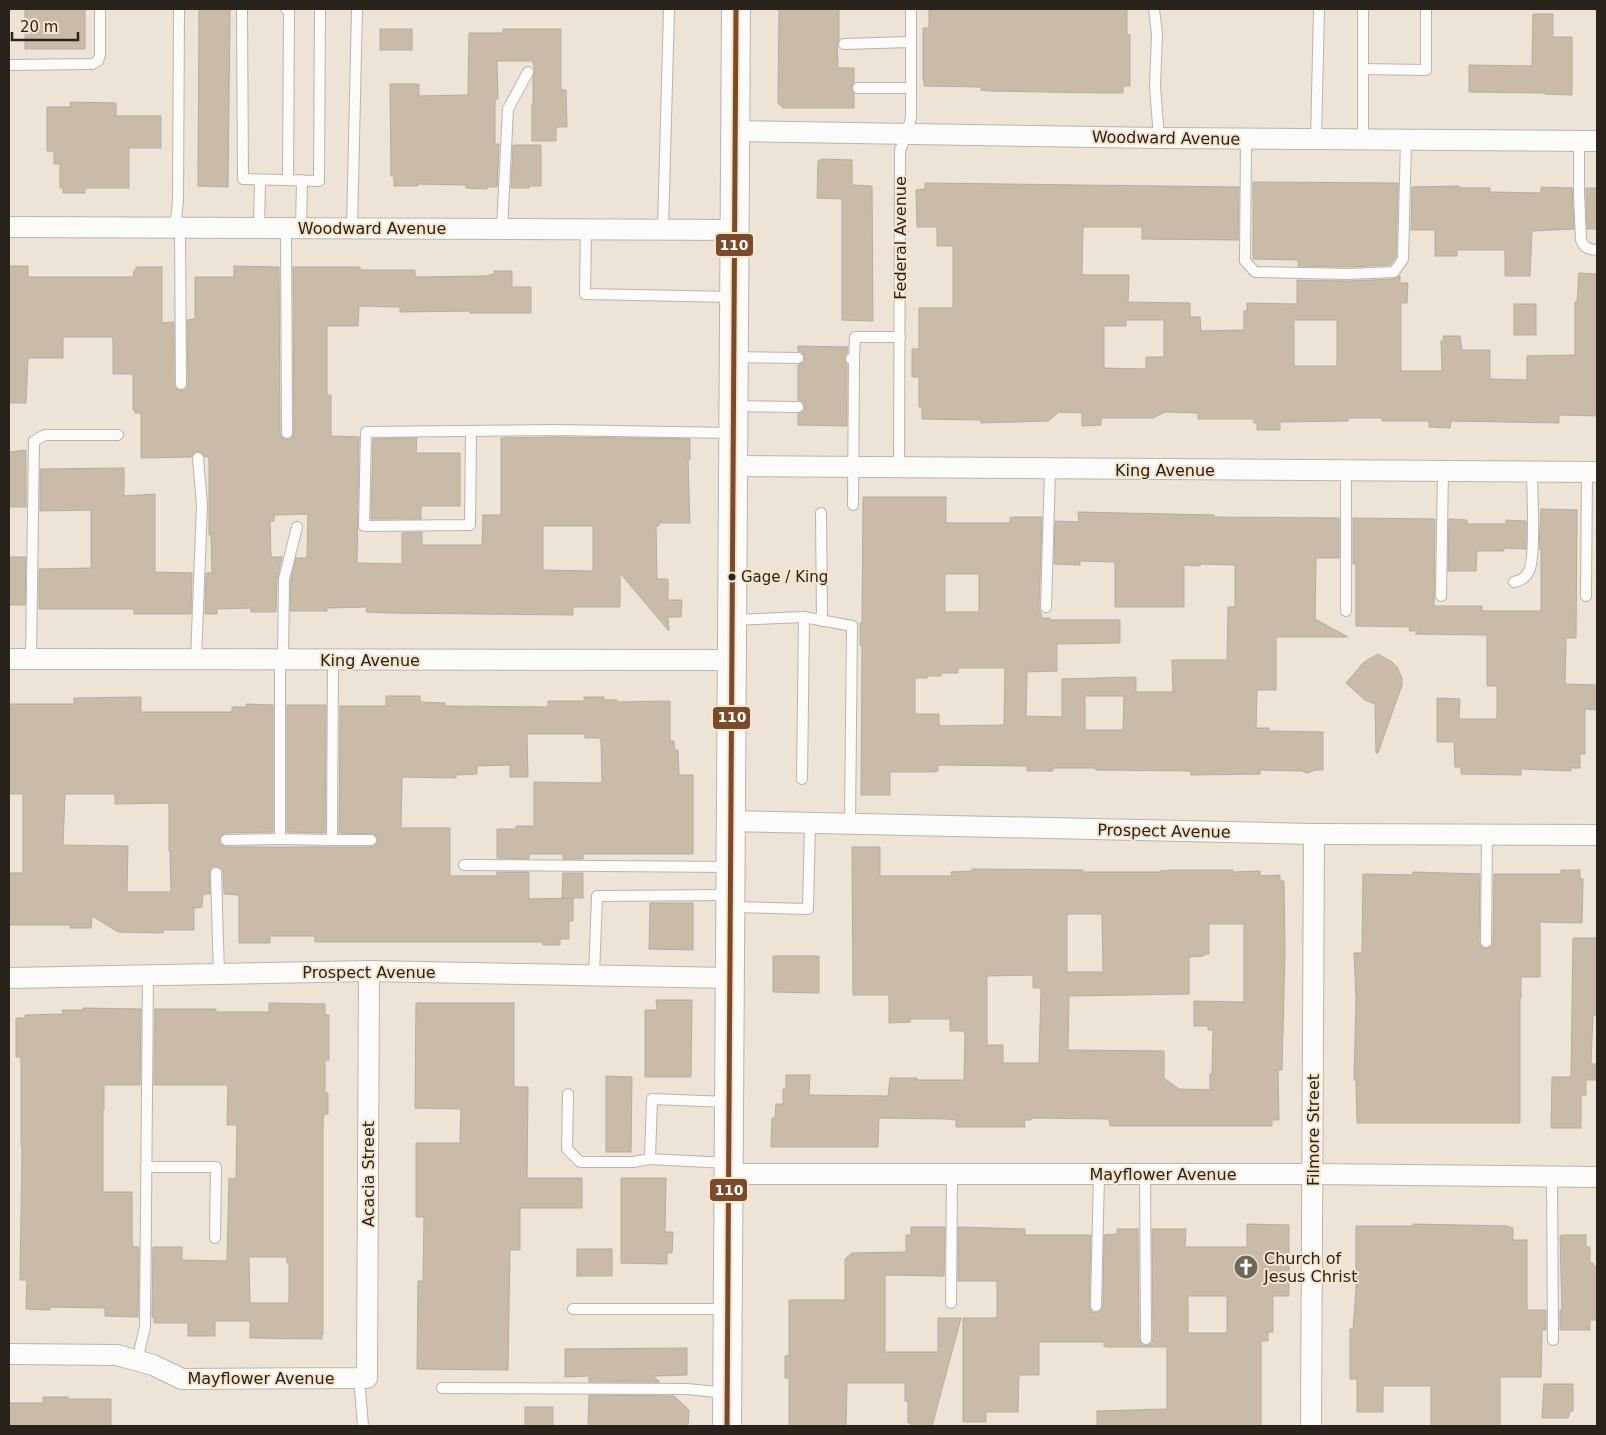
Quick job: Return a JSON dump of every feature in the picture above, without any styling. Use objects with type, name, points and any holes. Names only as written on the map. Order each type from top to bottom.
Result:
[{"type":"main road","points":[[727,1426],[736,9]]},
{"type":"street","name":"Woodward Avenue","points":[[735,131],[1159,138],[1588,141]]},
{"type":"street","name":"Woodward Avenue","points":[[9,227],[735,230]]},
{"type":"street","name":"King Avenue","points":[[733,466],[899,469],[1592,472]]},
{"type":"street","name":"King Avenue","points":[[9,659],[732,660]]},
{"type":"street","name":"Prospect Avenue","points":[[731,821],[1314,834],[1597,835]]},
{"type":"street","name":"Filmore Street","points":[[1311,1426],[1314,834]]},
{"type":"street","name":"Prospect Avenue","points":[[9,978],[369,971],[730,978]]},
{"type":"street","name":"Acacia Street","points":[[363,1378],[369,971]]},
{"type":"street","name":"Mayflower Avenue","points":[[729,1168],[952,1174],[1312,1174],[1597,1177]]},
{"type":"street","name":"Mayflower Avenue","points":[[9,1354],[117,1356],[153,1365],[182,1379],[363,1378]]},
{"type":"lane","points":[[9,66],[92,64],[98,61],[100,55],[100,9]]},
{"type":"lane","points":[[179,9],[178,228],[181,384]]},
{"type":"lane","points":[[242,9],[243,179],[319,181],[320,9]]},
{"type":"lane","points":[[352,228],[357,9]]},
{"type":"lane","points":[[663,229],[669,9]]},
{"type":"lane","name":"Federal Avenue","points":[[899,469],[900,150],[911,118],[911,9]]},
{"type":"lane","points":[[1154,9],[1157,34],[1155,86],[1159,138]]},
{"type":"lane","points":[[1316,139],[1319,9]]},
{"type":"lane","points":[[1363,9],[1363,140]]},
{"type":"lane","points":[[1363,69],[1426,70],[1426,9]]},
{"type":"lane","points":[[288,180],[289,10]]},
{"type":"lane","points":[[844,44],[911,42]]},
{"type":"lane","points":[[502,229],[508,109],[528,72]]},
{"type":"lane","points":[[858,88],[911,88]]},
{"type":"lane","points":[[1246,139],[1245,261],[1256,272],[1348,274],[1394,272],[1403,258],[1406,140]]},
{"type":"lane","points":[[1588,141],[1581,240],[1583,246],[1597,250]]},
{"type":"lane","points":[[259,228],[260,180]]},
{"type":"lane","points":[[287,433],[293,228],[302,180]]},
{"type":"lane","points":[[586,229],[585,294],[734,297]]},
{"type":"lane","points":[[853,504],[852,408],[855,337],[900,337]]},
{"type":"lane","points":[[734,357],[798,358]]},
{"type":"lane","points":[[734,406],[798,407]]},
{"type":"lane","points":[[471,432],[470,525],[364,526],[366,432],[556,430],[733,433]]},
{"type":"lane","points":[[31,659],[34,441],[45,435],[118,434]]},
{"type":"lane","points":[[196,659],[202,505],[198,458]]},
{"type":"lane","points":[[1046,606],[1050,470]]},
{"type":"lane","points":[[1346,471],[1346,611]]},
{"type":"lane","points":[[1441,596],[1443,471]]},
{"type":"lane","points":[[1514,582],[1525,576],[1530,570],[1532,472]]},
{"type":"lane","points":[[1586,596],[1592,472]]},
{"type":"lane","points":[[821,512],[822,621]]},
{"type":"lane","points":[[280,839],[284,579],[297,527]]},
{"type":"lane","points":[[732,620],[804,617],[852,626],[850,823]]},
{"type":"lane","points":[[802,779],[804,617]]},
{"type":"lane","points":[[332,840],[334,660]]},
{"type":"lane","points":[[594,975],[597,896],[730,901],[808,909],[810,823]]},
{"type":"lane","points":[[1486,942],[1487,834]]},
{"type":"lane","points":[[226,840],[372,840]]},
{"type":"lane","points":[[464,865],[731,867]]},
{"type":"lane","points":[[216,873],[219,974]]},
{"type":"lane","points":[[137,1361],[145,1326],[148,975]]},
{"type":"lane","points":[[568,1094],[567,1149],[580,1162],[633,1162],[650,1159],[729,1168]]},
{"type":"lane","points":[[650,1159],[652,1099],[729,1102]]},
{"type":"lane","points":[[146,1167],[216,1167],[216,1238]]},
{"type":"lane","points":[[951,1303],[952,1174]]},
{"type":"lane","points":[[1096,1306],[1099,1174]]},
{"type":"lane","points":[[1145,1174],[1146,1339]]},
{"type":"lane","points":[[1552,1176],[1553,1340]]},
{"type":"lane","points":[[573,1309],[728,1310]]},
{"type":"lane","points":[[363,1378],[363,1426]]},
{"type":"lane","points":[[442,1388],[687,1389],[728,1393]]},
{"type":"building","points":[[25,9],[85,9],[85,49],[25,49]]},
{"type":"building","points":[[199,9],[230,9],[228,187],[198,186]]},
{"type":"building","points":[[779,9],[839,9],[838,68],[854,68],[854,83],[851,88],[854,93],[854,108],[783,108],[778,103]]},
{"type":"building","points":[[929,9],[1127,9],[1127,35],[1130,35],[1130,86],[1123,86],[1123,93],[1104,93],[989,91],[981,90],[981,87],[924,86],[923,28],[929,28]]},
{"type":"building","points":[[1533,14],[1553,14],[1553,37],[1572,37],[1572,95],[1469,92],[1469,65],[1532,66]]},
{"type":"building","points":[[380,29],[412,29],[412,50],[380,50]]},
{"type":"building","points":[[503,29],[561,29],[561,90],[566,90],[567,127],[556,127],[556,141],[532,141],[533,77],[535,72],[533,61],[497,61],[498,99],[495,99],[495,144],[499,144],[497,187],[487,187],[487,189],[466,188],[466,185],[418,184],[418,186],[394,186],[394,176],[391,176],[390,84],[419,84],[419,96],[468,95],[469,33],[503,33]]},
{"type":"building","points":[[70,102],[116,103],[116,116],[161,116],[161,148],[129,148],[129,188],[85,188],[85,193],[63,193],[63,188],[60,188],[60,164],[54,164],[54,151],[47,151],[47,107],[71,107]]},
{"type":"building","points":[[513,145],[541,145],[541,186],[511,188]]},
{"type":"building","points":[[822,159],[852,160],[852,185],[872,186],[873,321],[842,320],[842,199],[817,198],[818,161]]},
{"type":"building","points":[[1253,182],[1398,183],[1396,257],[1390,265],[1348,267],[1298,266],[1298,260],[1253,259]]},
{"type":"building","points":[[925,183],[1239,187],[1238,240],[1142,239],[1142,227],[1083,227],[1082,275],[1129,275],[1128,302],[1190,303],[1190,317],[1200,317],[1201,331],[1244,330],[1244,311],[1247,311],[1247,303],[1297,304],[1297,280],[1348,281],[1394,279],[1400,276],[1400,283],[1408,283],[1407,303],[1401,303],[1401,371],[1442,371],[1441,341],[1444,341],[1443,336],[1460,336],[1462,350],[1490,350],[1490,379],[1527,380],[1527,356],[1575,355],[1575,302],[1577,302],[1579,273],[1597,274],[1597,416],[1559,415],[1559,423],[1451,421],[1450,428],[1429,427],[1429,421],[1382,421],[1382,418],[1348,418],[1348,421],[1280,422],[1280,430],[1257,430],[1257,423],[1254,423],[1254,419],[1198,419],[1198,413],[1165,412],[1153,418],[1101,418],[1101,425],[1082,426],[1082,413],[1059,412],[1048,421],[981,423],[981,420],[922,419],[922,407],[919,407],[919,377],[912,377],[912,349],[919,349],[919,308],[953,308],[953,246],[937,246],[937,227],[917,227],[916,190],[925,189]],"holes":[[[1126,320],[1164,320],[1164,357],[1146,357],[1146,369],[1104,368],[1104,326],[1126,326]],[[1294,320],[1337,320],[1337,366],[1294,366]]]},
{"type":"building","points":[[1459,186],[1460,188],[1490,188],[1490,192],[1541,193],[1541,187],[1572,188],[1574,229],[1532,231],[1530,276],[1505,276],[1505,250],[1457,250],[1457,256],[1435,256],[1435,230],[1411,230],[1412,187]]},
{"type":"building","points":[[1586,188],[1597,188],[1596,229],[1587,229]]},
{"type":"building","points":[[9,266],[28,266],[28,277],[133,277],[136,267],[162,267],[162,323],[174,322],[174,384],[175,388],[181,391],[185,390],[188,384],[187,320],[195,319],[195,277],[234,277],[234,266],[279,267],[280,433],[281,437],[287,440],[291,439],[294,433],[293,267],[360,267],[360,270],[415,270],[415,277],[486,276],[494,274],[494,271],[512,271],[512,287],[531,287],[531,313],[470,313],[470,311],[400,312],[400,307],[359,306],[358,326],[327,326],[327,395],[331,395],[331,436],[359,437],[357,563],[402,564],[402,533],[422,532],[422,545],[482,545],[483,515],[501,515],[501,438],[690,439],[690,460],[688,460],[690,523],[659,523],[659,526],[656,526],[657,579],[668,579],[668,600],[682,600],[681,617],[668,617],[669,631],[620,573],[620,607],[573,607],[573,615],[386,613],[366,612],[367,607],[327,608],[327,611],[290,611],[291,580],[296,558],[307,558],[308,514],[274,515],[274,521],[270,521],[271,557],[282,557],[277,579],[276,612],[251,612],[251,608],[217,609],[217,614],[205,614],[206,573],[212,573],[211,535],[209,535],[209,457],[205,457],[198,451],[191,457],[141,458],[141,413],[135,413],[135,410],[133,410],[133,374],[113,374],[113,337],[63,337],[63,358],[28,358],[26,403],[9,403]],"holes":[[[543,526],[593,526],[593,571],[543,570]]]},
{"type":"building","points":[[1514,304],[1536,304],[1536,335],[1514,335]]},
{"type":"building","points":[[798,346],[848,347],[844,359],[847,365],[847,426],[798,425],[798,414],[804,411],[805,407],[802,401],[798,400],[798,365],[804,362],[805,358],[802,352],[798,351]]},
{"type":"building","points":[[417,438],[416,453],[460,453],[460,506],[421,506],[421,519],[371,519],[373,439]]},
{"type":"building","points":[[26,450],[26,507],[9,507],[9,452]]},
{"type":"building","points":[[124,468],[124,496],[155,494],[155,572],[192,573],[191,614],[134,614],[134,609],[39,609],[39,569],[91,568],[91,510],[40,511],[40,469]]},
{"type":"building","points":[[863,497],[946,497],[946,523],[1010,523],[1010,518],[1014,517],[1042,517],[1039,607],[1042,618],[1050,618],[1050,620],[1120,620],[1120,643],[1057,644],[1057,671],[1027,672],[1026,716],[1062,717],[1062,679],[1136,677],[1136,692],[1173,692],[1172,660],[1227,660],[1228,607],[1235,607],[1235,565],[1184,565],[1184,607],[1115,607],[1115,562],[1080,561],[1080,565],[1054,564],[1055,521],[1079,522],[1078,512],[1214,515],[1214,517],[1339,518],[1339,558],[1316,558],[1315,619],[1348,637],[1276,637],[1276,690],[1257,690],[1256,728],[1269,728],[1269,731],[1323,732],[1323,770],[1307,773],[1302,771],[1260,770],[1260,774],[1191,775],[1191,771],[1053,768],[1053,771],[1027,771],[1027,766],[938,765],[938,771],[933,772],[890,772],[890,795],[861,795],[862,646],[860,645],[860,623],[862,623]],"holes":[[[945,574],[979,574],[979,612],[945,612]],[[958,668],[1005,668],[1004,725],[939,726],[939,714],[915,714],[915,678],[941,676],[941,673],[958,673]],[[1085,696],[1124,696],[1123,730],[1085,730]]]},
{"type":"building","points":[[1541,509],[1577,510],[1576,638],[1566,638],[1565,684],[1597,685],[1597,710],[1585,709],[1585,754],[1580,754],[1580,768],[1571,768],[1571,771],[1521,769],[1521,775],[1461,774],[1461,767],[1455,767],[1454,742],[1437,742],[1437,698],[1460,699],[1459,719],[1497,719],[1497,686],[1487,686],[1487,635],[1415,634],[1421,631],[1409,631],[1410,627],[1356,626],[1356,564],[1353,564],[1353,518],[1435,519],[1434,606],[1482,606],[1482,611],[1541,611],[1541,549],[1539,549]]},
{"type":"building","points":[[1449,519],[1467,520],[1467,524],[1506,524],[1506,520],[1526,521],[1526,549],[1504,548],[1504,551],[1477,551],[1476,571],[1448,571]]},
{"type":"building","points":[[9,557],[26,557],[25,605],[9,605]]},
{"type":"building","points":[[1378,654],[1397,667],[1402,678],[1402,685],[1378,753],[1376,753],[1375,704],[1365,700],[1346,683],[1364,662]]},
{"type":"building","points":[[386,696],[420,696],[420,702],[445,703],[445,706],[548,707],[548,701],[584,701],[584,697],[604,697],[604,700],[617,700],[617,702],[670,701],[670,741],[674,741],[675,750],[678,750],[679,775],[693,775],[693,854],[583,854],[583,859],[563,859],[563,854],[529,854],[529,859],[497,858],[497,829],[516,829],[516,826],[534,826],[534,782],[602,783],[600,738],[585,738],[585,734],[527,734],[528,777],[510,777],[510,765],[477,766],[477,774],[456,775],[456,778],[402,777],[401,828],[450,828],[450,876],[497,876],[497,872],[529,872],[529,899],[573,898],[573,921],[569,921],[569,939],[560,939],[560,945],[543,945],[543,942],[315,942],[315,936],[270,936],[270,943],[239,943],[239,895],[224,894],[223,872],[222,869],[216,866],[212,867],[209,873],[210,894],[203,894],[202,907],[194,908],[194,930],[163,930],[163,933],[118,932],[92,916],[91,928],[70,928],[70,925],[9,925],[9,873],[23,873],[23,794],[9,794],[9,704],[74,704],[74,698],[141,697],[141,712],[232,712],[232,707],[246,707],[246,704],[273,705],[273,832],[225,833],[220,837],[220,844],[226,847],[375,846],[378,840],[374,834],[339,833],[340,706],[386,706]],"holes":[[[65,794],[115,794],[115,804],[169,803],[171,892],[127,892],[128,846],[63,845]]]},
{"type":"building","points":[[287,705],[326,705],[325,833],[287,832]]},
{"type":"building","points":[[852,847],[880,847],[880,876],[952,876],[951,872],[972,871],[972,869],[1083,870],[1083,872],[1233,870],[1233,872],[1260,871],[1260,876],[1280,875],[1280,881],[1284,881],[1285,951],[1282,1070],[1278,1070],[1279,1120],[1272,1120],[1272,1126],[1110,1126],[1109,1119],[1031,1118],[1031,1120],[1024,1120],[1025,1127],[956,1127],[956,1120],[879,1118],[878,1147],[771,1147],[772,1118],[775,1118],[776,1104],[783,1104],[783,1089],[786,1089],[786,1075],[810,1075],[809,1095],[888,1096],[890,1078],[964,1080],[964,1031],[950,1031],[950,1019],[910,1019],[910,1022],[889,1023],[889,995],[853,995]],"holes":[[[1067,914],[1102,914],[1103,972],[1067,972]],[[1209,924],[1244,924],[1244,1002],[1194,1001],[1194,1026],[1208,1026],[1208,1030],[1213,1030],[1210,1090],[1179,1089],[1164,1078],[1164,1051],[1068,1050],[1069,996],[1189,994],[1189,957],[1209,954]],[[1033,975],[1033,988],[1041,988],[1039,1063],[1003,1063],[1003,1045],[987,1045],[987,976]]]},
{"type":"building","points":[[1561,870],[1580,870],[1580,879],[1583,879],[1582,923],[1540,922],[1540,977],[1521,977],[1520,1123],[1357,1123],[1356,1080],[1354,1080],[1356,997],[1354,953],[1362,953],[1363,874],[1413,875],[1413,872],[1480,874],[1479,942],[1482,948],[1486,949],[1492,946],[1493,942],[1494,874],[1561,874]]},
{"type":"building","points":[[563,873],[583,873],[583,898],[562,898]]},
{"type":"building","points":[[650,903],[693,903],[693,950],[649,949]]},
{"type":"building","points":[[1573,938],[1597,938],[1597,1015],[1593,1015],[1591,1064],[1597,1064],[1597,1080],[1586,1080],[1586,1095],[1581,1095],[1581,1128],[1551,1128],[1552,1077],[1571,1077]]},
{"type":"building","points":[[773,956],[819,956],[819,993],[773,992]]},
{"type":"building","points":[[656,1000],[692,1000],[691,1077],[645,1077],[645,1010],[657,1010]]},
{"type":"building","points":[[269,1003],[325,1004],[325,1015],[329,1015],[329,1060],[325,1060],[325,1093],[328,1093],[328,1114],[324,1114],[323,1123],[322,1339],[250,1338],[250,1321],[215,1321],[215,1336],[188,1336],[188,1323],[154,1323],[154,1317],[152,1317],[153,1247],[182,1247],[182,1260],[227,1261],[229,1178],[236,1179],[237,1125],[227,1125],[228,1085],[154,1085],[155,1009],[216,1009],[216,1012],[269,1012]],"holes":[[[249,1257],[287,1257],[287,1263],[289,1263],[289,1303],[250,1303]]]},
{"type":"building","points":[[416,1003],[514,1003],[514,1087],[528,1087],[527,1178],[582,1178],[582,1208],[520,1208],[520,1250],[510,1250],[508,1370],[417,1369],[418,1281],[423,1281],[424,1217],[416,1217],[416,1143],[460,1143],[461,1109],[415,1108]]},
{"type":"building","points":[[83,1008],[141,1009],[140,1085],[104,1085],[103,1110],[103,1192],[132,1192],[132,1241],[133,1247],[139,1247],[138,1317],[105,1316],[105,1308],[50,1307],[50,1310],[26,1309],[27,1280],[20,1280],[21,1057],[16,1057],[16,1018],[25,1018],[25,1015],[63,1014],[62,1010],[83,1010]]},
{"type":"building","points":[[606,1076],[632,1077],[631,1152],[606,1152]]},
{"type":"building","points":[[621,1178],[666,1178],[665,1232],[673,1232],[672,1253],[667,1253],[667,1264],[621,1263]]},
{"type":"building","points":[[1247,1224],[1289,1225],[1289,1296],[1273,1296],[1273,1332],[1268,1332],[1268,1341],[1261,1341],[1261,1426],[1097,1426],[1097,1411],[1167,1409],[1167,1347],[1106,1347],[1104,1342],[1039,1342],[1039,1375],[1019,1375],[1018,1412],[986,1412],[986,1422],[963,1422],[963,1318],[997,1318],[997,1281],[958,1281],[958,1227],[1025,1229],[1025,1235],[1091,1235],[1089,1306],[1092,1312],[1096,1313],[1102,1310],[1103,1306],[1104,1235],[1117,1234],[1117,1229],[1138,1229],[1139,1339],[1142,1345],[1147,1346],[1152,1343],[1153,1339],[1152,1229],[1186,1229],[1185,1247],[1247,1247]],"holes":[[[1188,1296],[1227,1296],[1227,1333],[1188,1333]]]},
{"type":"building","points":[[1413,1224],[1507,1226],[1513,1228],[1513,1240],[1527,1240],[1527,1310],[1546,1310],[1546,1330],[1542,1330],[1541,1377],[1500,1377],[1500,1426],[1431,1426],[1431,1386],[1383,1386],[1383,1412],[1357,1412],[1357,1379],[1350,1379],[1350,1329],[1353,1329],[1356,1289],[1356,1226],[1413,1226]]},
{"type":"building","points":[[911,1227],[945,1227],[944,1276],[885,1275],[885,1352],[938,1352],[938,1318],[961,1318],[932,1426],[911,1426],[911,1423],[908,1423],[908,1401],[905,1401],[905,1383],[847,1383],[846,1426],[789,1426],[789,1378],[785,1378],[785,1356],[789,1356],[789,1300],[845,1300],[845,1259],[852,1253],[906,1252],[906,1235],[911,1235]]},
{"type":"building","points":[[1586,1235],[1586,1247],[1590,1247],[1590,1263],[1593,1263],[1593,1266],[1597,1266],[1597,1320],[1590,1320],[1590,1330],[1560,1330],[1560,1310],[1562,1310],[1560,1236]]},
{"type":"building","points":[[577,1249],[612,1249],[612,1276],[577,1276]]},
{"type":"building","points":[[687,1348],[687,1375],[653,1376],[660,1382],[589,1382],[589,1376],[565,1377],[565,1349]]},
{"type":"building","points":[[1544,1384],[1573,1384],[1573,1411],[1570,1411],[1568,1418],[1542,1418]]},
{"type":"building","points":[[589,1395],[674,1396],[689,1410],[688,1426],[588,1426]]},
{"type":"building","points":[[43,1397],[111,1399],[111,1426],[9,1426],[9,1403],[43,1403]]},
{"type":"building","points":[[525,1407],[553,1407],[553,1426],[525,1426]]},
{"type":"transit line","name":"110","points":[[727,1426],[736,9]]},
{"type":"place","name":"Gage / King","points":[[732,577]]},
{"type":"place","name":"Church of Jesus Christ","points":[[1246,1267]]}]
